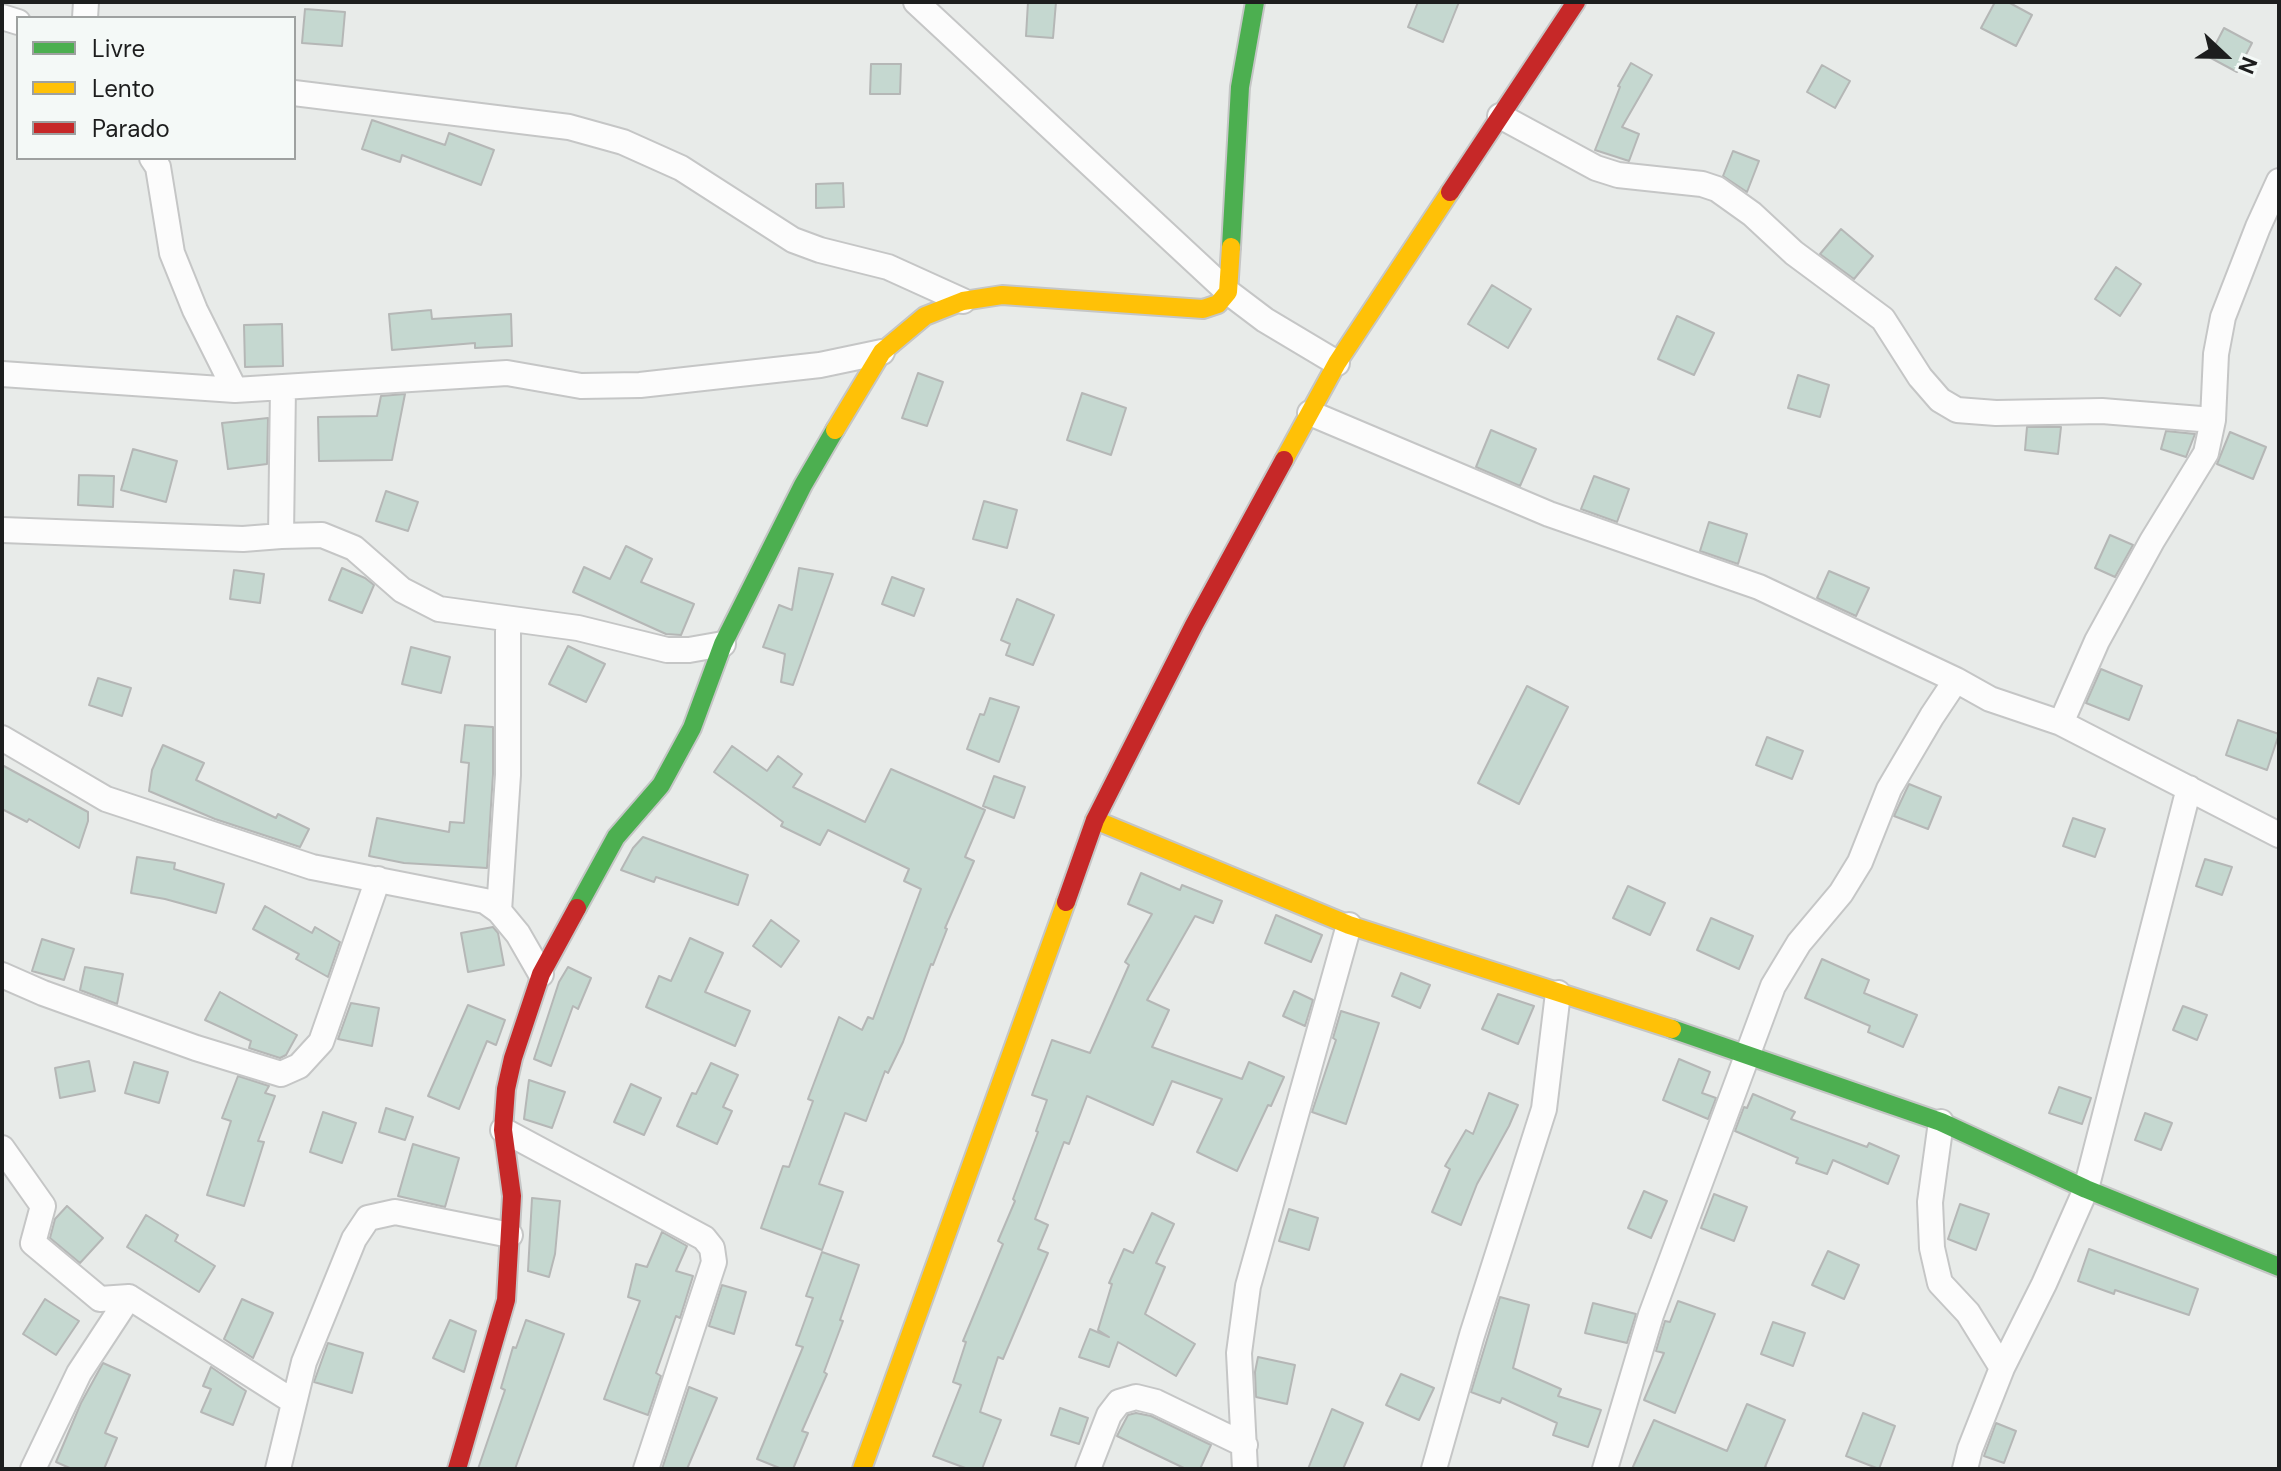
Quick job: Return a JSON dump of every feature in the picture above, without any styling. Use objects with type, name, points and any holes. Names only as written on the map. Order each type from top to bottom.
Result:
[{"type":"street","points":[[916,2],[1228,292],[1265,320],[1337,363]]},
{"type":"street","points":[[457,1469],[506,1300],[512,1196],[503,1130],[506,1089],[541,974],[616,837],[661,785],[692,728],[723,644],[803,485],[882,352],[925,316],[963,301],[1002,295],[1203,309],[1218,304],[1228,292],[1240,87],[1255,2]]},
{"type":"street","points":[[862,1469],[1095,820],[1194,625],[1337,363],[1576,2]]},
{"type":"street","points":[[296,93],[569,127],[623,142],[681,168],[793,240],[888,267],[963,301]]},
{"type":"street","points":[[1500,116],[1596,168],[1618,175],[1702,184],[1717,189],[1752,214],[1794,253],[1883,319],[1920,377],[1940,400],[1957,410],[1996,413],[2102,411],[2213,420]]},
{"type":"street","points":[[153,160],[158,167],[160,196],[172,253],[195,310],[235,390]]},
{"type":"street","points":[[2061,723],[2097,641],[2152,541],[2206,453],[2213,420],[2216,354],[2223,317],[2279,181]]},
{"type":"street","points":[[2,374],[235,390],[507,373],[581,386],[640,385],[820,365],[882,352]]},
{"type":"street","points":[[281,536],[283,387]]},
{"type":"street","points":[[1310,413],[1549,514],[1759,587],[1990,699],[2061,723],[2189,788],[2277,827]]},
{"type":"street","points":[[2,530],[243,539],[322,535],[354,548],[402,590],[439,609],[578,628],[667,650],[723,644]]},
{"type":"street","points":[[499,911],[508,775],[508,620]]},
{"type":"street","points":[[1605,1469],[1651,1315],[1773,986],[1799,943],[1841,893],[1860,862],[1889,789],[1956,680]]},
{"type":"street","points":[[2,738],[106,799],[312,867],[485,901],[499,911],[518,934],[541,974]]},
{"type":"street","points":[[1965,1469],[2002,1368],[2086,1189],[2189,788]]},
{"type":"street","points":[[1095,820],[1349,925],[1749,1054],[1941,1122],[2086,1189],[2279,1267]]},
{"type":"street","points":[[2,975],[43,993],[196,1048],[281,1074],[299,1066],[321,1042],[378,879]]},
{"type":"street","points":[[1245,1457],[1239,1353],[1248,1286],[1349,925]]},
{"type":"street","points":[[1434,1469],[1472,1335],[1544,1109],[1558,993]]},
{"type":"street","points":[[1941,1122],[1930,1202],[1932,1248],[1940,1283],[1968,1313],[2002,1368]]},
{"type":"street","points":[[503,1130],[704,1238],[712,1248],[714,1262],[646,1469]]},
{"type":"street","points":[[2,1148],[43,1206],[33,1243],[100,1299],[129,1297],[294,1402]]},
{"type":"street","points":[[278,1469],[304,1362],[354,1239],[368,1218],[395,1212],[510,1235]]},
{"type":"street","points":[[33,1469],[79,1373],[129,1297]]},
{"type":"street","points":[[1088,1469],[1109,1415],[1119,1402],[1136,1397],[1156,1402],[1245,1457]]},
{"type":"building","points":[[1028,2],[1056,2],[1053,38],[1026,36]]},
{"type":"building","points":[[1418,2],[1459,2],[1443,42],[1408,27]]},
{"type":"building","points":[[1995,2],[2008,2],[2032,15],[2016,46],[1981,28]]},
{"type":"building","points":[[305,9],[345,12],[342,46],[302,43]]},
{"type":"building","points":[[2224,28],[2252,43],[2237,72],[2209,57]]},
{"type":"building","points":[[1631,63],[1652,75],[1622,127],[1639,134],[1629,161],[1595,150],[1618,86]]},
{"type":"building","points":[[871,64],[901,64],[900,94],[870,94]]},
{"type":"building","points":[[1822,65],[1850,81],[1835,108],[1807,92]]},
{"type":"building","points":[[372,120],[445,145],[449,133],[494,150],[481,185],[402,155],[400,162],[362,149]]},
{"type":"building","points":[[1733,151],[1759,161],[1747,192],[1723,176]]},
{"type":"building","points":[[843,183],[844,207],[816,208],[816,184]]},
{"type":"building","points":[[1841,229],[1873,256],[1854,279],[1820,254]]},
{"type":"building","points":[[2116,267],[2141,284],[2120,316],[2095,299]]},
{"type":"building","points":[[1492,285],[1531,309],[1508,348],[1468,324]]},
{"type":"building","points":[[431,310],[432,319],[511,314],[512,346],[475,348],[475,343],[392,350],[389,314]]},
{"type":"building","points":[[1677,316],[1714,333],[1694,375],[1658,359]]},
{"type":"building","points":[[282,324],[283,366],[245,367],[244,325]]},
{"type":"building","points":[[918,373],[943,382],[927,426],[902,418]]},
{"type":"building","points":[[1798,375],[1829,385],[1820,417],[1788,408]]},
{"type":"building","points":[[1082,393],[1126,408],[1111,455],[1067,440]]},
{"type":"building","points":[[405,394],[392,460],[319,461],[318,417],[377,416],[381,396]]},
{"type":"building","points":[[268,418],[267,464],[228,469],[222,423]]},
{"type":"building","points":[[2027,427],[2061,427],[2058,454],[2025,450]]},
{"type":"building","points":[[1491,430],[1536,449],[1520,486],[1476,467]]},
{"type":"building","points":[[2166,431],[2195,434],[2186,457],[2161,449]]},
{"type":"building","points":[[2230,432],[2266,447],[2253,479],[2217,464]]},
{"type":"building","points":[[133,449],[177,461],[166,502],[121,490]]},
{"type":"building","points":[[79,475],[114,476],[113,507],[78,505]]},
{"type":"building","points":[[1594,476],[1629,489],[1617,522],[1581,509]]},
{"type":"building","points":[[386,491],[418,502],[408,531],[376,521]]},
{"type":"building","points":[[984,501],[1017,510],[1007,548],[973,539]]},
{"type":"building","points":[[1709,522],[1747,534],[1738,564],[1700,551]]},
{"type":"building","points":[[2110,535],[2133,545],[2115,577],[2095,568]]},
{"type":"building","points":[[626,546],[652,559],[641,582],[694,604],[681,635],[666,634],[573,592],[584,567],[610,579]]},
{"type":"building","points":[[342,568],[374,585],[362,613],[329,600]]},
{"type":"building","points":[[799,568],[833,574],[793,685],[781,682],[785,654],[763,647],[779,605],[792,610]]},
{"type":"building","points":[[234,570],[264,574],[260,603],[230,599]]},
{"type":"building","points":[[1829,571],[1869,588],[1856,616],[1817,598]]},
{"type":"building","points":[[892,577],[924,589],[914,616],[882,604]]},
{"type":"building","points":[[1017,599],[1054,615],[1033,665],[1006,655],[1010,644],[1001,640]]},
{"type":"building","points":[[568,646],[605,664],[586,702],[549,684]]},
{"type":"building","points":[[411,647],[450,657],[441,693],[402,684]]},
{"type":"building","points":[[2101,669],[2142,686],[2129,720],[2086,703]]},
{"type":"building","points":[[98,678],[131,688],[122,716],[89,705]]},
{"type":"building","points":[[1527,686],[1568,707],[1519,804],[1478,783]]},
{"type":"building","points":[[990,698],[1019,707],[999,762],[967,749],[980,714],[984,715]]},
{"type":"building","points":[[2238,720],[2279,734],[2267,770],[2226,755]]},
{"type":"building","points":[[465,725],[493,727],[487,868],[404,863],[369,856],[377,818],[449,832],[450,822],[464,823],[469,763],[461,762]]},
{"type":"building","points":[[1767,737],[1803,751],[1792,779],[1756,765]]},
{"type":"building","points":[[163,745],[204,763],[196,780],[276,818],[278,814],[309,829],[300,847],[215,819],[149,791],[152,770]]},
{"type":"building","points":[[732,746],[767,771],[778,756],[802,774],[793,787],[865,822],[891,769],[985,810],[965,857],[974,861],[945,928],[903,1042],[888,1073],[885,1071],[866,1121],[845,1113],[819,1184],[843,1192],[822,1250],[761,1228],[783,1166],[789,1167],[813,1101],[808,1099],[839,1017],[862,1030],[868,1017],[873,1019],[921,889],[904,881],[909,869],[828,830],[820,845],[781,826],[783,822],[714,772]]},
{"type":"building","points":[[2,765],[88,812],[79,848],[29,819],[27,822],[2,809]]},
{"type":"building","points":[[994,776],[1025,787],[1014,818],[983,806]]},
{"type":"building","points":[[1909,784],[1941,797],[1928,829],[1894,816]]},
{"type":"building","points":[[2073,818],[2105,829],[2095,857],[2063,846]]},
{"type":"building","points":[[643,837],[748,875],[738,905],[656,877],[654,882],[621,870]]},
{"type":"building","points":[[137,857],[175,863],[174,869],[224,884],[216,913],[131,893]]},
{"type":"building","points":[[2205,859],[2232,867],[2222,895],[2196,886]]},
{"type":"building","points":[[1141,873],[1180,890],[1182,885],[1222,901],[1213,923],[1195,916],[1147,1000],[1169,1010],[1152,1047],[1242,1079],[1249,1062],[1284,1077],[1237,1171],[1197,1152],[1222,1099],[1172,1081],[1153,1125],[1087,1096],[1069,1144],[1064,1142],[1035,1219],[1048,1225],[1038,1249],[1048,1253],[1003,1359],[998,1357],[980,1412],[1001,1420],[982,1469],[968,1469],[933,1456],[961,1385],[953,1382],[966,1342],[963,1341],[1003,1244],[998,1241],[1015,1201],[1013,1199],[1047,1100],[1032,1095],[1052,1040],[1090,1053],[1129,965],[1125,962],[1152,914],[1128,904]]},
{"type":"building","points":[[1628,886],[1665,903],[1650,935],[1613,918]]},
{"type":"building","points":[[265,906],[312,933],[315,927],[340,942],[328,977],[296,959],[299,954],[253,929]]},
{"type":"building","points":[[1276,915],[1322,935],[1311,962],[1265,943]]},
{"type":"building","points":[[1711,918],[1753,936],[1739,969],[1697,950]]},
{"type":"building","points":[[771,920],[799,941],[781,967],[753,946]]},
{"type":"building","points":[[493,927],[498,933],[504,965],[468,972],[461,933]]},
{"type":"building","points":[[690,938],[723,953],[705,992],[750,1011],[735,1046],[646,1007],[659,976],[671,981]]},
{"type":"building","points":[[42,939],[74,949],[64,980],[32,971]]},
{"type":"building","points":[[1822,959],[1869,980],[1864,993],[1917,1015],[1903,1047],[1868,1032],[1870,1026],[1805,998]]},
{"type":"building","points":[[85,967],[123,974],[117,1004],[80,990]]},
{"type":"building","points":[[568,967],[591,978],[578,1009],[573,1006],[551,1066],[534,1059],[559,982]]},
{"type":"building","points":[[1401,973],[1430,985],[1420,1008],[1392,996]]},
{"type":"building","points":[[1294,991],[1313,1000],[1305,1026],[1283,1016]]},
{"type":"building","points":[[220,992],[297,1035],[286,1055],[280,1058],[249,1048],[251,1041],[205,1020]]},
{"type":"building","points":[[1498,994],[1534,1006],[1518,1044],[1482,1029]]},
{"type":"building","points":[[351,1003],[379,1008],[372,1046],[338,1039]]},
{"type":"building","points":[[468,1005],[505,1020],[496,1045],[487,1041],[459,1109],[428,1096]]},
{"type":"building","points":[[2183,1006],[2207,1015],[2197,1040],[2173,1030]]},
{"type":"building","points":[[1341,1011],[1379,1023],[1346,1124],[1312,1112],[1336,1040],[1333,1038]]},
{"type":"building","points":[[1679,1059],[1710,1072],[1702,1093],[1716,1098],[1708,1119],[1663,1100]]},
{"type":"building","points":[[89,1061],[95,1091],[60,1098],[55,1068]]},
{"type":"building","points":[[134,1062],[168,1072],[159,1103],[125,1093]]},
{"type":"building","points":[[711,1063],[738,1075],[723,1107],[732,1111],[717,1144],[677,1126],[692,1093],[696,1094]]},
{"type":"building","points":[[238,1076],[269,1086],[265,1093],[275,1096],[258,1141],[264,1142],[244,1206],[207,1195],[231,1121],[222,1118]]},
{"type":"building","points":[[529,1080],[565,1092],[552,1128],[524,1119]]},
{"type":"building","points":[[631,1084],[661,1098],[644,1135],[614,1122]]},
{"type":"building","points":[[2059,1087],[2091,1098],[2082,1124],[2049,1113]]},
{"type":"building","points":[[1489,1093],[1518,1105],[1477,1184],[1461,1225],[1432,1212],[1450,1169],[1445,1166],[1466,1130],[1473,1134]]},
{"type":"building","points":[[1753,1094],[1795,1112],[1791,1119],[1867,1147],[1869,1143],[1899,1156],[1888,1184],[1833,1160],[1827,1174],[1796,1163],[1798,1158],[1735,1131],[1744,1107],[1747,1108]]},
{"type":"building","points":[[386,1108],[413,1117],[405,1140],[379,1132]]},
{"type":"building","points":[[323,1112],[356,1123],[342,1163],[310,1152]]},
{"type":"building","points":[[2145,1113],[2172,1123],[2161,1150],[2135,1140]]},
{"type":"building","points":[[413,1144],[459,1158],[445,1207],[398,1196]]},
{"type":"building","points":[[1644,1191],[1667,1201],[1651,1238],[1628,1228]]},
{"type":"building","points":[[1714,1194],[1747,1207],[1734,1241],[1701,1228]]},
{"type":"building","points":[[532,1198],[560,1201],[555,1254],[549,1277],[528,1271]]},
{"type":"building","points":[[1960,1204],[1989,1214],[1976,1250],[1948,1239]]},
{"type":"building","points":[[67,1206],[103,1238],[80,1263],[50,1238],[55,1219]]},
{"type":"building","points":[[1289,1209],[1318,1218],[1309,1250],[1279,1241]]},
{"type":"building","points":[[1152,1213],[1174,1224],[1156,1263],[1165,1267],[1145,1314],[1195,1344],[1176,1376],[1118,1342],[1109,1367],[1079,1357],[1090,1329],[1109,1337],[1098,1330],[1112,1284],[1109,1283],[1124,1249],[1133,1253]]},
{"type":"building","points":[[146,1215],[178,1235],[175,1241],[215,1266],[199,1292],[127,1247]]},
{"type":"building","points":[[662,1232],[687,1246],[676,1271],[693,1276],[680,1318],[676,1316],[656,1373],[661,1376],[648,1415],[604,1399],[640,1301],[628,1297],[636,1264],[647,1267]]},
{"type":"building","points":[[2089,1249],[2198,1289],[2189,1315],[2078,1281]]},
{"type":"building","points":[[1828,1251],[1859,1265],[1844,1299],[1812,1285]]},
{"type":"building","points":[[822,1252],[859,1265],[824,1372],[827,1374],[802,1431],[808,1433],[793,1469],[782,1469],[757,1459],[803,1347],[796,1345],[813,1298],[806,1296]]},
{"type":"building","points":[[722,1285],[746,1292],[734,1334],[709,1326]]},
{"type":"building","points":[[1500,1297],[1529,1305],[1513,1368],[1561,1389],[1558,1396],[1601,1410],[1588,1447],[1553,1435],[1557,1423],[1502,1398],[1500,1403],[1471,1392]]},
{"type":"building","points":[[45,1299],[79,1321],[56,1355],[23,1334]]},
{"type":"building","points":[[242,1299],[273,1313],[253,1358],[224,1339]]},
{"type":"building","points":[[1678,1301],[1715,1314],[1675,1413],[1644,1400],[1664,1353],[1656,1351],[1665,1321],[1670,1322]]},
{"type":"building","points":[[1593,1303],[1636,1314],[1627,1343],[1585,1333]]},
{"type":"building","points":[[450,1320],[476,1331],[464,1372],[433,1358]]},
{"type":"building","points":[[526,1320],[564,1334],[515,1469],[478,1469],[505,1390],[501,1388],[513,1347],[516,1348]]},
{"type":"building","points":[[1773,1322],[1805,1333],[1793,1366],[1761,1354]]},
{"type":"building","points":[[328,1343],[363,1353],[352,1393],[314,1382]]},
{"type":"building","points":[[1258,1357],[1295,1365],[1287,1404],[1256,1397]]},
{"type":"building","points":[[103,1363],[130,1375],[105,1433],[117,1438],[104,1469],[72,1469],[56,1462],[81,1403]]},
{"type":"building","points":[[211,1367],[246,1391],[233,1425],[201,1412],[211,1389],[203,1386]]},
{"type":"building","points":[[1401,1374],[1434,1388],[1419,1420],[1386,1405]]},
{"type":"building","points":[[689,1387],[717,1398],[687,1469],[662,1469]]},
{"type":"building","points":[[1747,1404],[1785,1420],[1765,1467],[1769,1469],[1632,1469],[1654,1420],[1727,1451]]},
{"type":"building","points":[[1060,1408],[1088,1418],[1079,1444],[1051,1435]]},
{"type":"building","points":[[1332,1409],[1363,1423],[1343,1469],[1308,1469]]},
{"type":"building","points":[[1863,1413],[1895,1426],[1879,1469],[1846,1456]]},
{"type":"building","points":[[1128,1415],[1151,1416],[1211,1445],[1200,1469],[1186,1469],[1117,1436]]},
{"type":"building","points":[[1996,1423],[2016,1431],[2004,1463],[1984,1456]]},
{"type":"traffic: fast","points":[[1231,247],[1240,87],[1255,2]]},
{"type":"traffic: fast","points":[[577,908],[616,837],[661,785],[692,728],[723,644],[803,485],[835,430]]},
{"type":"traffic: fast","points":[[1672,1029],[1941,1122],[2086,1189],[2279,1267]]},
{"type":"traffic: slow","points":[[1284,460],[1337,363],[1450,192]]},
{"type":"traffic: slow","points":[[835,430],[882,352],[925,316],[963,301],[1002,295],[1203,309],[1218,304],[1228,292],[1231,247]]},
{"type":"traffic: slow","points":[[1095,820],[1349,925],[1672,1029]]},
{"type":"traffic: slow","points":[[862,1469],[1066,902]]},
{"type":"traffic: jam","points":[[1450,192],[1576,2]]},
{"type":"traffic: jam","points":[[1066,902],[1095,820],[1194,625],[1284,460]]},
{"type":"traffic: jam","points":[[457,1469],[506,1300],[512,1196],[503,1130],[506,1089],[541,974],[577,908]]}]
